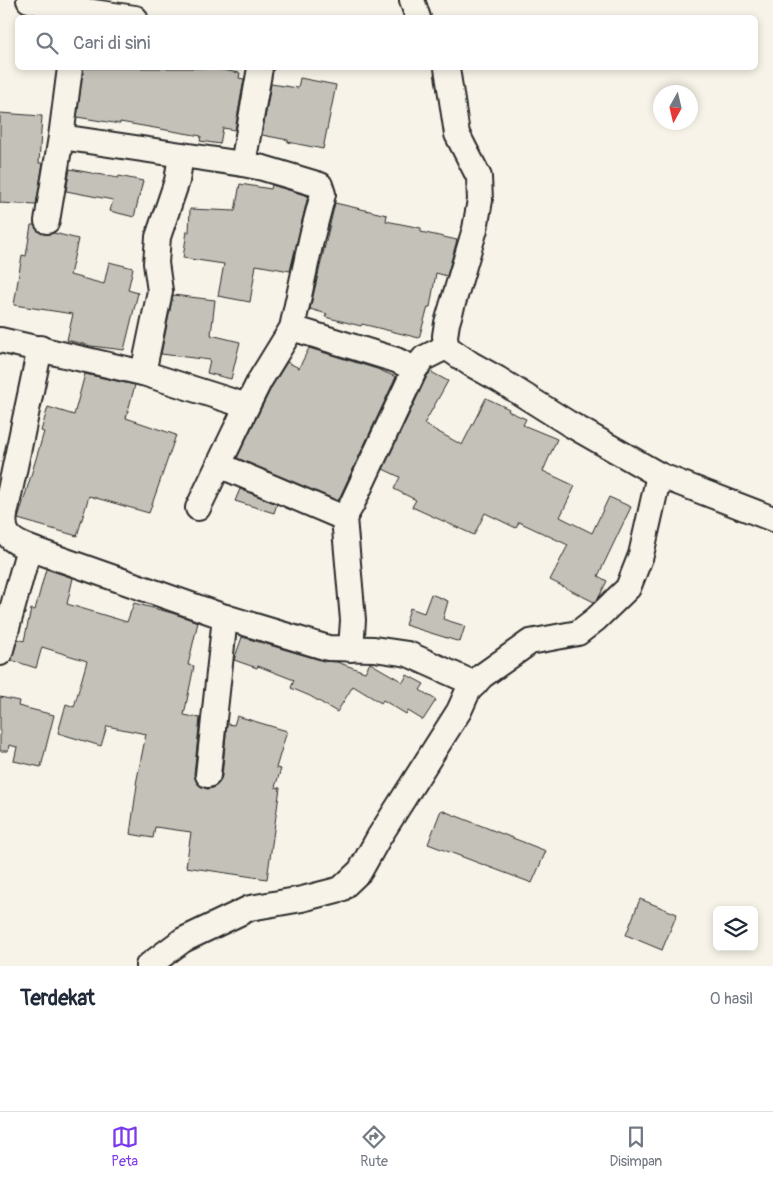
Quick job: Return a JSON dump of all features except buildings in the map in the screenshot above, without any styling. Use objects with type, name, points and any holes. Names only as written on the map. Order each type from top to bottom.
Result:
[{"type":"street","points":[[28,0],[114,15]]},
{"type":"street","points":[[412,0],[417,15]]},
{"type":"street","points":[[47,221],[70,70]]},
{"type":"street","points":[[243,164],[260,70]]},
{"type":"street","points":[[446,70],[457,134],[479,177],[480,200],[475,228],[447,323],[446,347]]},
{"type":"street","points":[[61,137],[243,164],[309,180],[320,185],[322,190],[323,194],[292,328],[260,380],[198,508]]},
{"type":"street","points":[[143,374],[160,291],[156,263],[158,237],[177,181],[181,155]]},
{"type":"street","points":[[292,328],[396,360],[416,369]]},
{"type":"street","points":[[0,340],[143,374],[247,406]]},
{"type":"street","points":[[351,649],[353,620],[344,518],[416,369],[424,358],[446,347]]},
{"type":"street","points":[[446,347],[568,423],[659,475],[773,519]]},
{"type":"street","points":[[40,348],[2,514],[5,532],[15,543],[224,618],[328,648],[374,648],[408,654],[475,684]]},
{"type":"street","points":[[219,465],[344,518]]},
{"type":"street","points":[[148,966],[183,940],[250,908],[302,899],[341,889],[360,871],[379,837],[459,711],[468,692],[482,676],[530,642],[578,633],[596,619],[628,588],[641,555],[659,475]]},
{"type":"street","points":[[1,646],[28,548]]},
{"type":"street","points":[[208,776],[224,618]]}]
